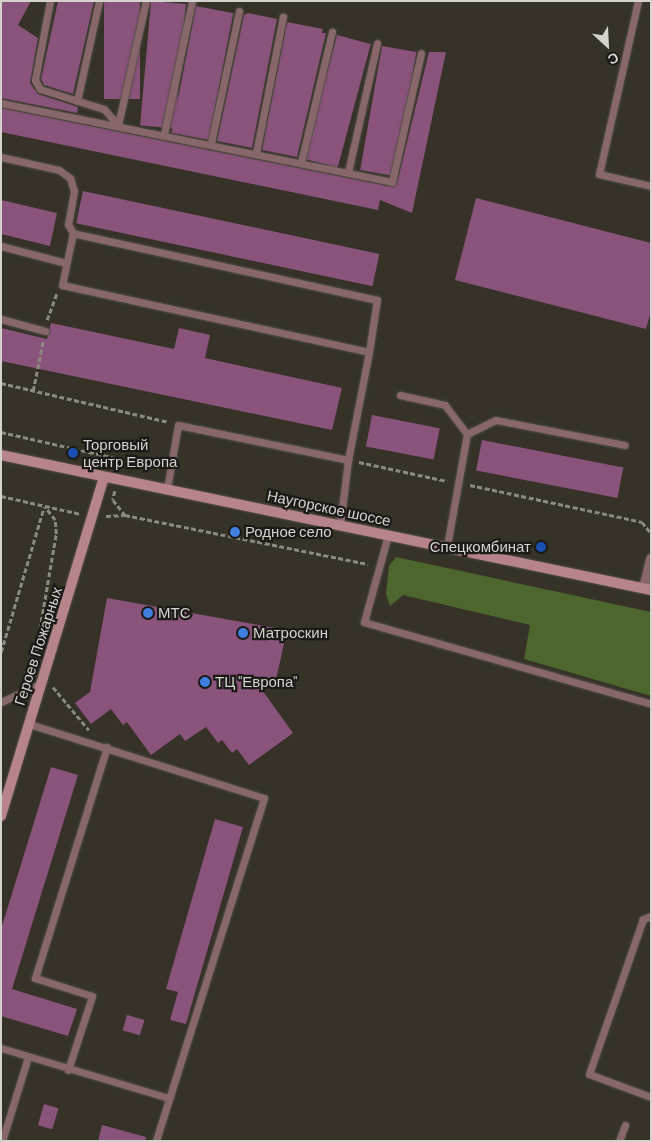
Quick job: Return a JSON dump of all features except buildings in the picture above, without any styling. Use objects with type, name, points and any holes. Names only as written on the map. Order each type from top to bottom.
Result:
[{"type":"main road","name":"Наугорское шоссе","points":[[1,455],[647,589]]},
{"type":"main road","name":"Героев Пожарных","points":[[1,816],[4,796],[78,570],[104,477]]},
{"type":"street","points":[[647,589],[651,559]]},
{"type":"lane","points":[[50,1],[35,80],[40,89],[104,109],[118,126]]},
{"type":"lane","points":[[77,102],[99,1]]},
{"type":"lane","points":[[118,126],[146,1]]},
{"type":"lane","points":[[164,134],[192,1]]},
{"type":"lane","points":[[638,1],[599,174],[651,186]]},
{"type":"lane","points":[[210,144],[239,11]]},
{"type":"lane","points":[[256,153],[283,17]]},
{"type":"lane","points":[[301,162],[332,32]]},
{"type":"lane","points":[[348,172],[377,43]]},
{"type":"lane","points":[[1,103],[164,134],[392,182],[421,53]]},
{"type":"lane","points":[[1,157],[59,170],[70,178],[74,191],[68,224],[73,233],[62,285],[369,352]]},
{"type":"lane","points":[[73,233],[376,300],[369,352],[348,460],[340,525]]},
{"type":"lane","points":[[1,246],[66,263]]},
{"type":"lane","points":[[1,319],[45,331]]},
{"type":"lane","points":[[400,395],[445,405],[466,434],[447,546]]},
{"type":"lane","points":[[466,434],[496,420],[625,445]]},
{"type":"lane","points":[[167,490],[178,425],[348,460]]},
{"type":"lane","points":[[388,535],[364,622],[651,704]]},
{"type":"lane","points":[[1,702],[43,679]]},
{"type":"lane","points":[[29,724],[264,798],[156,1141]]},
{"type":"lane","points":[[68,1070],[92,996],[35,978],[107,747]]},
{"type":"lane","points":[[651,916],[643,919],[588,1074],[651,1097]]},
{"type":"lane","points":[[1,1048],[68,1070],[169,1098]]},
{"type":"lane","points":[[2,1141],[28,1057]]},
{"type":"lane","points":[[619,1141],[626,1125]]},
{"type":"path","points":[[1,383],[178,425]]},
{"type":"path","points":[[1,432],[170,470]]},
{"type":"path","points":[[348,460],[642,522],[651,533]]},
{"type":"path","points":[[1,496],[93,517],[125,515],[379,567]]},
{"type":"path","points":[[1,652],[44,506]]},
{"type":"path","points":[[36,655],[56,534],[55,520],[44,506]]},
{"type":"path","points":[[1,638],[4,644]]},
{"type":"path","points":[[43,679],[84,726],[107,747]]},
{"type":"green space","points":[[396,557],[651,612],[651,696],[524,659],[530,625],[403,595],[390,606],[386,594],[389,566]]},
{"type":"place","name":"Торговый центр Европа","points":[[73,453]]},
{"type":"place","name":"Родное село","points":[[235,532]]},
{"type":"place","name":"Спецкомбинат","points":[[541,547]]},
{"type":"place","name":"МТС","points":[[148,613]]},
{"type":"place","name":"Матроскин","points":[[243,633]]},
{"type":"place","name":"ТЦ \"Европа\"","points":[[205,682]]}]
